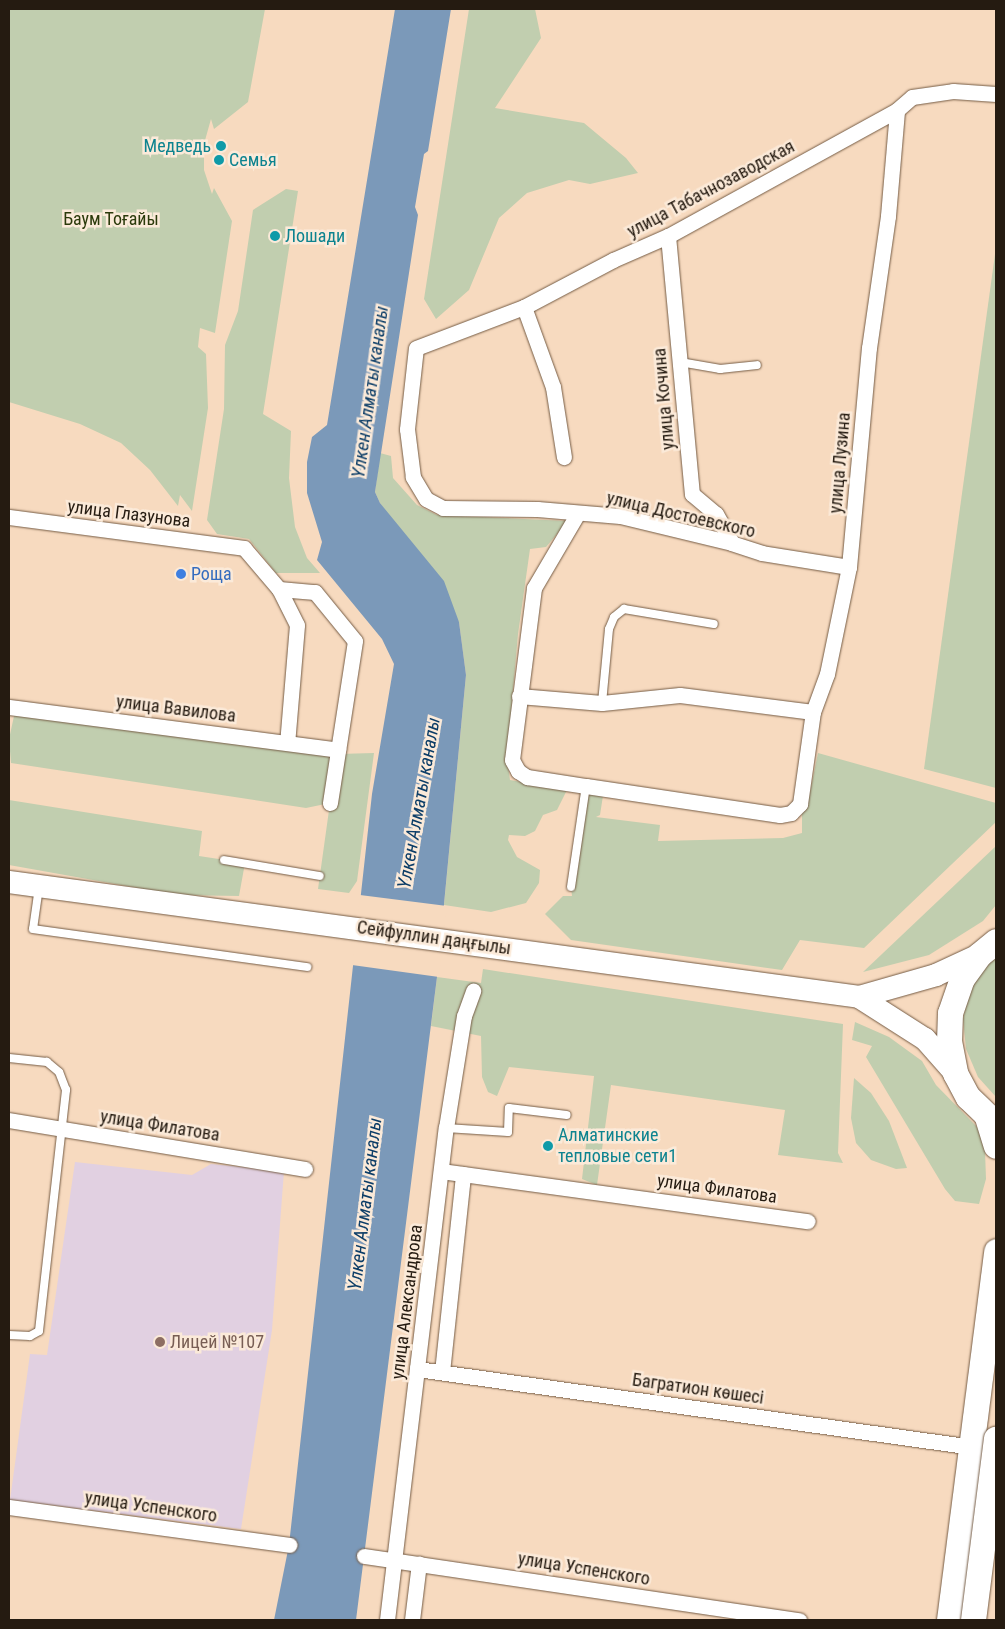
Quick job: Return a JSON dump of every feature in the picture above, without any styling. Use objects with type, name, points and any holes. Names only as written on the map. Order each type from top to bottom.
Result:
[{"type":"main road","name":"Сейфуллин даңғылы","points":[[9,882],[486,945],[858,997],[936,975],[991,944]]},
{"type":"main road","points":[[991,944],[962,978],[950,1013],[949,1041],[954,1073],[968,1097],[992,1120],[996,1146]]},
{"type":"main road","name":"Сейфуллин даңғылы","points":[[858,997],[925,1039],[954,1073]]},
{"type":"main road","points":[[950,1620],[996,1251]]},
{"type":"main road","points":[[973,1620],[996,1438]]},
{"type":"main road","points":[[966,1492],[974,1502],[996,1516]]},
{"type":"main road","points":[[953,1587],[970,1574],[996,1570]]},
{"type":"street","name":"улица Табачнозаводская","points":[[443,508],[426,499],[413,477],[407,429],[416,348],[524,307],[613,260],[668,236],[897,110],[912,96],[953,91],[996,94]]},
{"type":"street","name":"улица Лузина","points":[[586,786],[780,815],[791,813],[800,804],[814,712],[827,674],[849,567],[869,348],[888,216],[897,110]]},
{"type":"street","name":"улица Кочина","points":[[668,236],[692,494],[716,514],[732,543]]},
{"type":"street","points":[[524,307],[552,387],[564,457]]},
{"type":"street","name":"улица Достоевского","points":[[443,508],[578,512],[620,516],[732,543],[762,553],[849,567]]},
{"type":"street","points":[[578,512],[534,588],[512,760],[518,771],[527,778],[586,786]]},
{"type":"street","name":"улица Глазунова","points":[[9,517],[244,548],[278,588]]},
{"type":"street","points":[[278,588],[298,625],[287,743]]},
{"type":"street","points":[[278,588],[314,592],[354,641],[330,803]]},
{"type":"street","points":[[519,696],[602,703],[680,695],[814,712]]},
{"type":"street","name":"улица Вавилова","points":[[9,706],[338,750]]},
{"type":"street","name":"улица Александрова","points":[[387,1620],[446,1128],[464,1016],[473,991]]},
{"type":"street","name":"улица Филатова","points":[[9,1120],[306,1169]]},
{"type":"street","name":"улица Филатова","points":[[441,1171],[808,1221]]},
{"type":"street","points":[[442,1372],[463,1174]]},
{"type":"street","name":"Багратион көшесі","points":[[417,1369],[973,1447]]},
{"type":"street","name":"улица Успенского","points":[[9,1507],[288,1545]]},
{"type":"street","name":"улица Успенского","points":[[364,1556],[799,1620]]},
{"type":"street","points":[[412,1620],[419,1563]]},
{"type":"lane","points":[[680,362],[720,369],[757,365]]},
{"type":"lane","points":[[602,703],[609,629],[614,617],[624,609],[714,624]]},
{"type":"lane","points":[[570,887],[586,786]]},
{"type":"lane","points":[[224,860],[320,876]]},
{"type":"lane","points":[[39,886],[33,929],[307,967]]},
{"type":"lane","points":[[9,1058],[47,1062],[59,1072],[66,1090],[39,1331],[30,1336],[9,1335]]},
{"type":"lane","points":[[446,1128],[508,1132],[509,1108],[567,1115]]},
{"type":"shaded area","name":"Лицей №107","points":[[75,1162],[192,1175],[211,1164],[284,1171],[272,1330],[241,1529],[10,1500],[30,1354],[47,1355]]},
{"type":"green space","name":"Баум Тоғайы","points":[[9,9],[265,9],[248,102],[214,129],[211,119],[204,144],[204,170],[212,194],[214,188],[232,221],[215,333],[200,328],[198,347],[206,354],[208,408],[192,511],[180,495],[178,506],[150,470],[121,443],[80,424],[9,402]]},
{"type":"green space","points":[[469,9],[535,9],[541,38],[495,108],[584,123],[626,158],[638,173],[590,184],[569,180],[527,193],[499,218],[469,290],[436,319],[424,299]]},
{"type":"green space","points":[[286,189],[298,191],[263,414],[291,431],[289,478],[295,527],[307,558],[320,573],[276,573],[249,539],[217,534],[207,520],[224,409],[225,345],[238,311],[253,210]]},
{"type":"green space","points":[[996,247],[996,788],[924,769]]},
{"type":"green space","points":[[380,453],[391,456],[393,478],[417,505],[437,515],[568,521],[546,547],[530,549],[518,634],[507,759],[510,780],[567,790],[557,810],[543,815],[535,831],[525,836],[509,835],[508,840],[517,857],[540,870],[539,883],[526,903],[491,912],[444,905],[466,675],[459,622],[380,503],[375,492]]},
{"type":"green space","points":[[16,707],[338,754],[374,753],[357,881],[349,893],[318,889],[330,803],[306,808],[11,763],[9,739]]},
{"type":"green space","points":[[818,753],[996,803],[996,822],[864,948],[800,940],[782,970],[571,940],[545,914],[563,896],[572,896],[571,887],[586,786],[604,789],[600,815],[596,817],[660,825],[658,841],[783,838],[802,833],[802,811],[808,802]]},
{"type":"green space","points":[[9,800],[202,831],[199,856],[245,863],[239,896],[177,895],[9,865]]},
{"type":"green space","points":[[996,846],[996,905],[983,921],[929,955],[863,972]]},
{"type":"green space","points":[[996,955],[996,1097],[978,1077],[966,1049],[963,1019],[970,989],[986,963]]},
{"type":"green space","points":[[483,969],[843,1024],[838,1153],[843,1163],[778,1155],[785,1110],[611,1085],[597,1185],[582,1179],[594,1076],[509,1067],[497,1096],[488,1092],[482,1077],[481,1036],[431,1026],[437,977],[481,983]]},
{"type":"green space","points":[[855,1022],[889,1037],[922,1061],[936,1085],[980,1130],[985,1151],[986,1179],[979,1204],[955,1201],[945,1189],[866,1057],[872,1046],[852,1040]]},
{"type":"green space","points":[[854,1078],[871,1093],[889,1121],[907,1168],[896,1169],[871,1160],[856,1143],[851,1118]]},
{"type":"water","name":"Үлкен Алматы каналы","points":[[395,9],[451,9],[428,151],[424,154],[415,207],[418,215],[375,492],[380,503],[444,581],[459,622],[466,675],[437,977],[356,1620],[274,1620],[289,1545],[372,794],[394,664],[382,639],[317,560],[322,542],[307,493],[307,462],[312,437],[327,425]]},
{"type":"pier","points":[[360,895],[447,906],[439,977],[352,965]]},
{"type":"place","name":"Медведь","points":[[221,146]]},
{"type":"place","name":"Семья","points":[[219,160]]},
{"type":"place","name":"Лошади","points":[[275,236]]},
{"type":"place","name":"Роща","points":[[181,574]]},
{"type":"place","name":"Алматинские тепловые сети1","points":[[548,1146]]},
{"type":"place","name":"Лицей №107","points":[[160,1342]]}]
